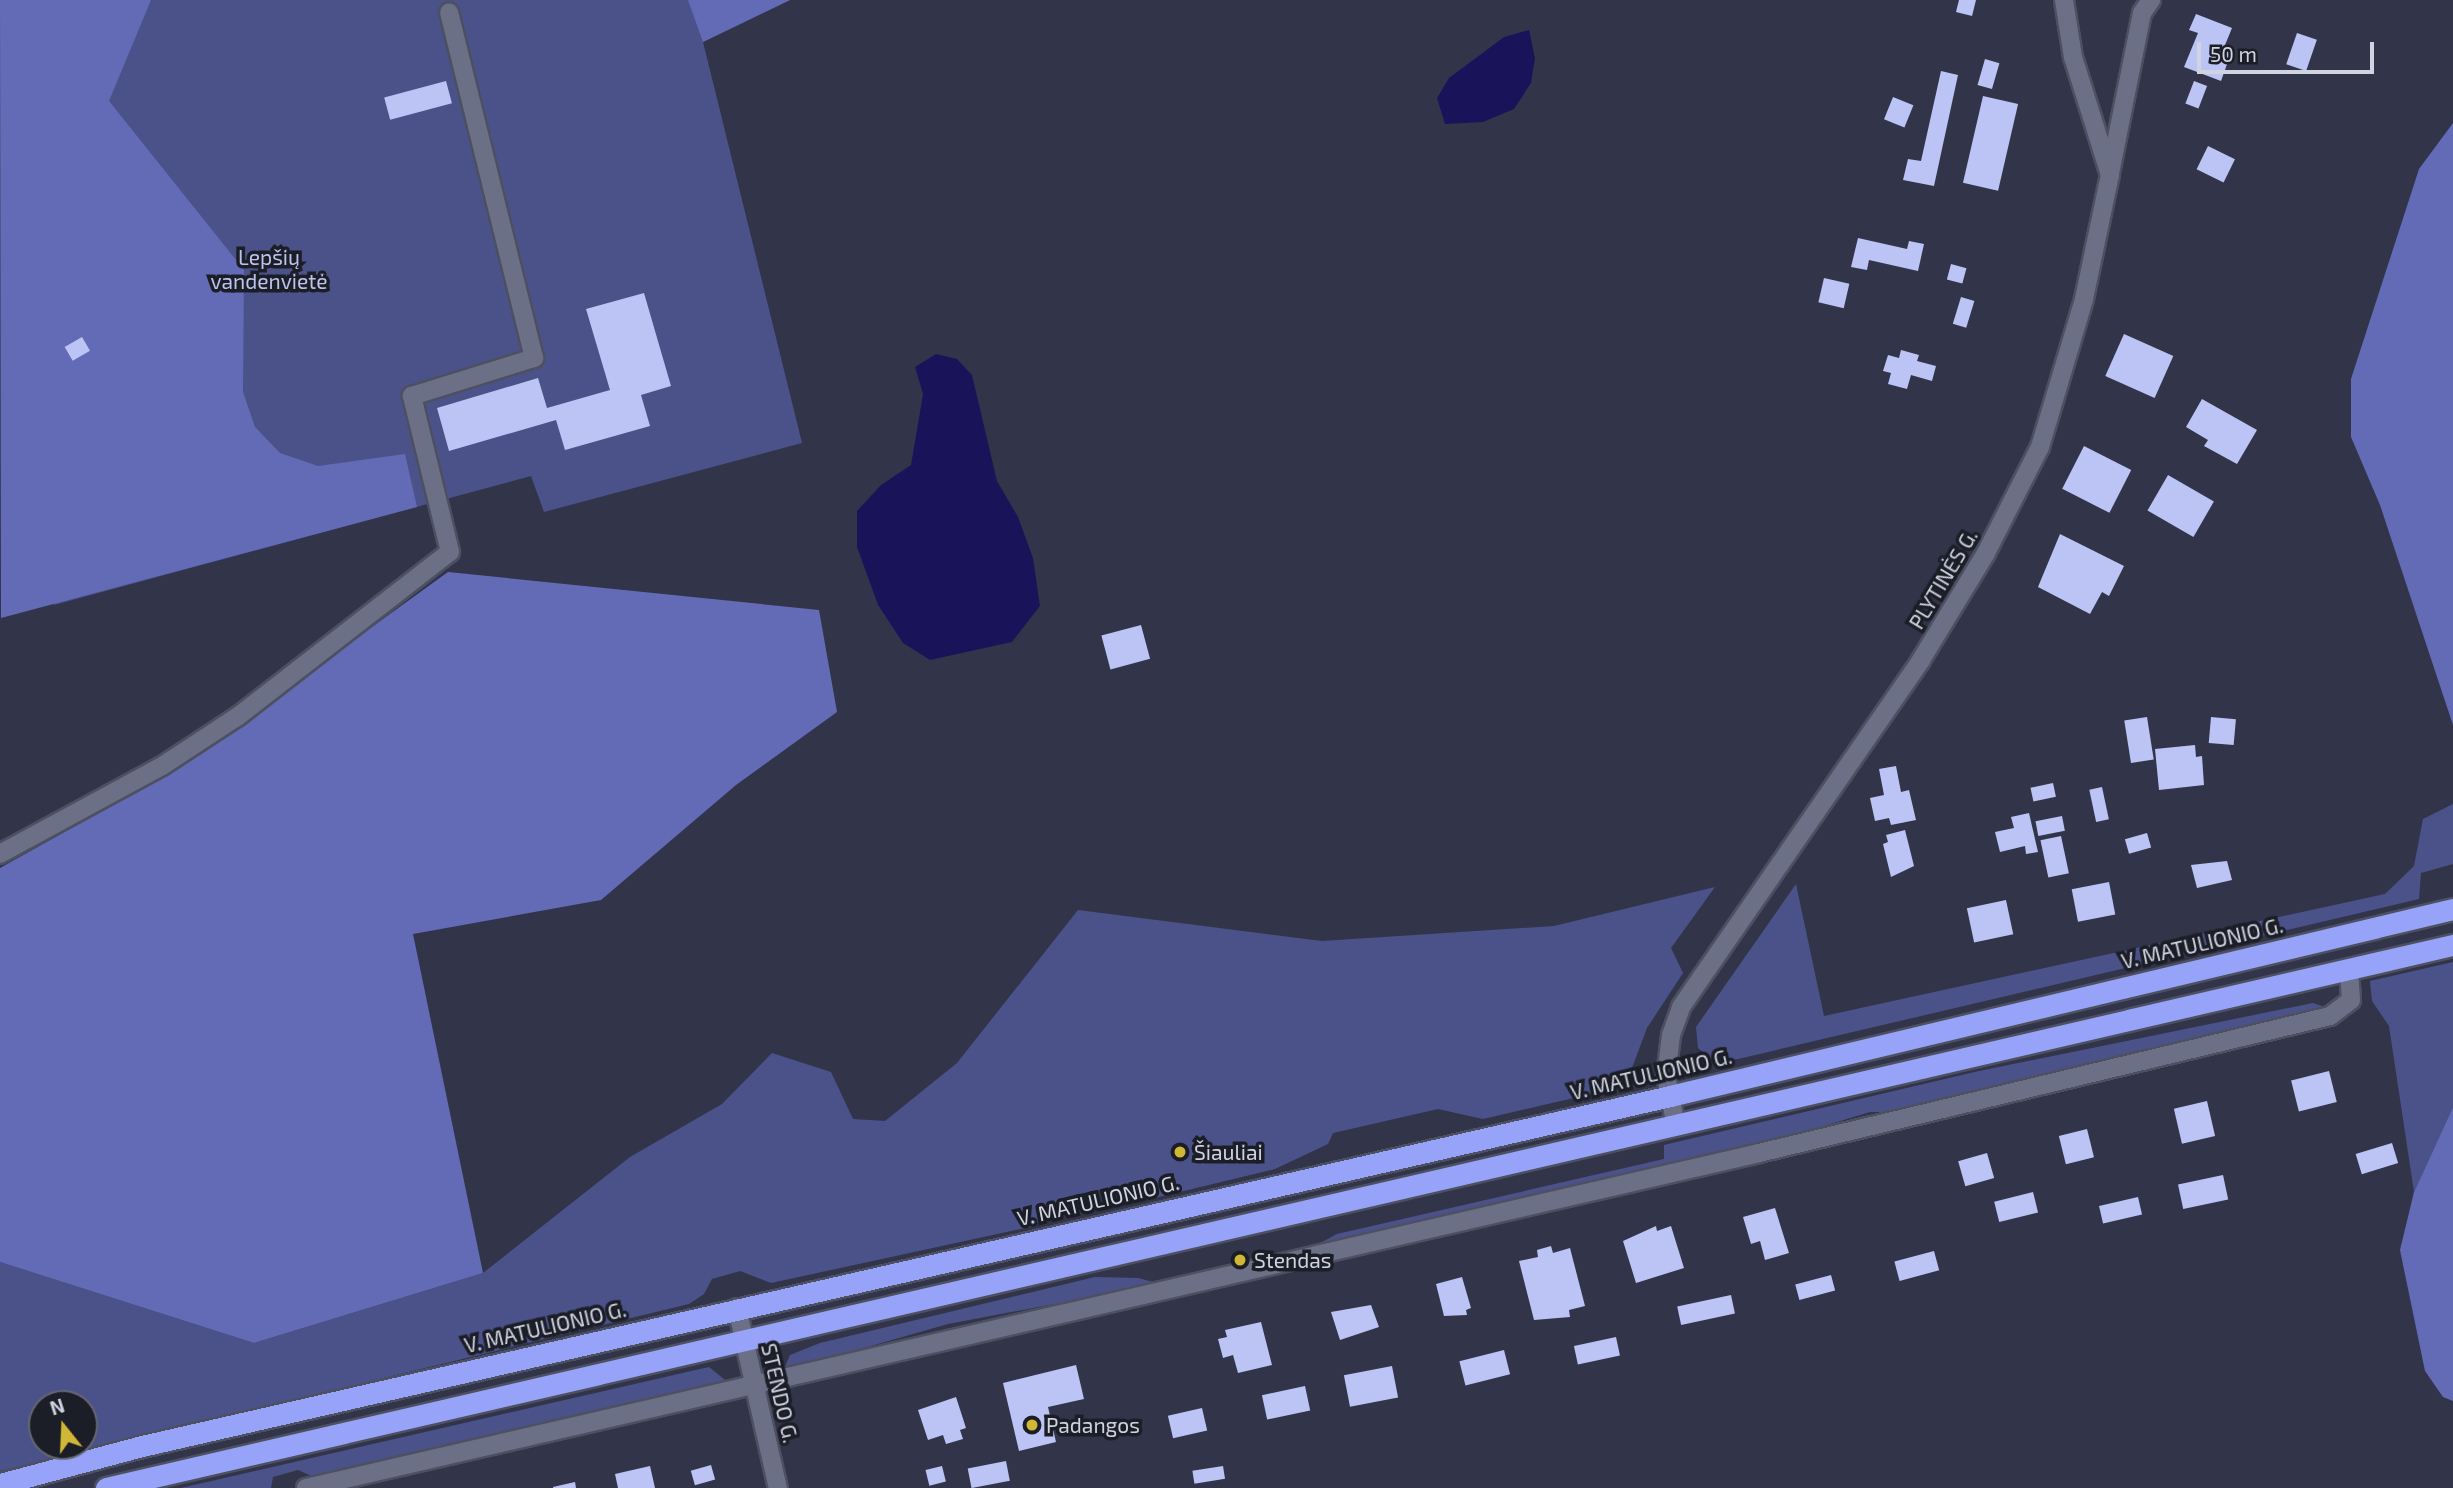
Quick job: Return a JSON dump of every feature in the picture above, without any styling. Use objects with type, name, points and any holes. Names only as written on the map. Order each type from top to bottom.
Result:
[{"type":"highway","name":"V. MATULIONIO G.","points":[[0,1484],[142,1446],[1670,1096],[2453,909]]},
{"type":"highway","points":[[106,1488],[2453,945]]},
{"type":"street","name":"PLYTINĖS G.","points":[[1676,1126],[1666,1061],[1681,1007],[1921,660],[2021,490],[2040,447],[2084,299],[2110,175],[2073,57],[2064,0]]},
{"type":"street","points":[[2110,175],[2142,13],[2151,0]]},
{"type":"street","points":[[0,854],[162,766],[237,717],[450,552],[412,396],[534,358],[449,12]]},
{"type":"street","points":[[306,1488],[2330,1016],[2351,1000],[2349,970]]},
{"type":"street","name":"STENDO G.","points":[[737,1308],[778,1488]]},
{"type":"green space","name":"Lepšių vandenvietė","points":[[0,0],[790,0],[703,42],[802,443],[544,512],[531,476],[54,605]]},
{"type":"green space","points":[[2453,804],[2453,864],[2421,873],[2419,899],[1738,1059],[1714,1061],[1698,1048],[1696,1027],[1796,884],[1824,1016],[2385,894],[2414,866],[2423,819]]},
{"type":"green space","points":[[1715,887],[1671,948],[1683,973],[1647,1028],[1627,1081],[1617,1088],[1483,1119],[1438,1109],[1333,1133],[1328,1144],[1275,1169],[1142,1201],[1104,1189],[1068,1197],[1034,1226],[771,1283],[740,1271],[712,1279],[704,1294],[689,1304],[98,1447],[98,1390],[28,1390],[28,1460],[45,1460],[0,1471],[0,1262],[254,1343],[483,1273],[630,1157],[722,1104],[772,1053],[831,1072],[853,1119],[885,1121],[957,1063],[1078,910],[1322,941],[1554,926]]},
{"type":"green space","points":[[2453,962],[2453,1107],[2414,1192],[2389,1026],[2372,1001],[2370,981]]},
{"type":"green space","points":[[2313,1003],[2325,1007],[2024,1083],[1889,1112],[1870,1112],[1791,1136],[1311,1248],[1337,1234],[1664,1159],[1664,1145],[1979,1071]]},
{"type":"green space","points":[[1095,1277],[1138,1278],[1161,1284],[948,1324],[783,1371],[790,1355],[820,1343]]},
{"type":"green space","points":[[709,1367],[725,1380],[722,1386],[314,1477],[298,1470],[273,1477],[271,1488],[181,1488]]},
{"type":"shaded area","points":[[0,0],[151,0],[109,101],[244,270],[243,392],[255,427],[280,453],[318,466],[405,454],[417,507],[1,618]]},
{"type":"shaded area","points":[[688,0],[790,0],[703,42]]},
{"type":"shaded area","points":[[1529,30],[1535,58],[1531,83],[1514,109],[1483,122],[1445,124],[1437,98],[1449,78],[1504,37]]},
{"type":"shaded area","points":[[2453,123],[2453,725],[2380,505],[2351,437],[2351,379],[2419,169]]},
{"type":"shaded area","points":[[936,354],[957,359],[972,375],[997,481],[1018,517],[1033,558],[1040,606],[1012,642],[930,660],[903,643],[878,605],[857,547],[857,511],[881,485],[911,465],[923,394],[915,367]]},
{"type":"shaded area","points":[[448,572],[819,610],[837,712],[736,785],[601,900],[413,934],[483,1273],[254,1343],[0,1262],[0,868],[170,773]]},
{"type":"shaded area","points":[[2453,1107],[2453,1401],[2443,1397],[2425,1371],[2400,1250],[2414,1192]]},
{"type":"building","points":[[1959,0],[1976,0],[1972,16],[1956,12]]},
{"type":"building","points":[[2196,14],[2232,28],[2223,50],[2231,53],[2221,81],[2184,67],[2198,33],[2189,30]]},
{"type":"building","points":[[2297,33],[2317,40],[2306,71],[2286,64]]},
{"type":"building","points":[[1985,59],[1999,63],[1992,89],[1978,85]]},
{"type":"building","points":[[1941,71],[1958,75],[1934,186],[1903,180],[1908,159],[1921,161]]},
{"type":"building","points":[[446,81],[452,103],[390,120],[384,98]]},
{"type":"building","points":[[2194,81],[2207,86],[2198,108],[2185,103]]},
{"type":"building","points":[[1983,96],[2018,104],[1998,191],[1963,183]]},
{"type":"building","points":[[1893,97],[1913,105],[1904,127],[1884,119]]},
{"type":"building","points":[[2208,146],[2235,159],[2224,183],[2197,169]]},
{"type":"building","points":[[1858,238],[1907,249],[1909,241],[1924,244],[1918,271],[1869,260],[1867,270],[1851,267]]},
{"type":"building","points":[[1951,264],[1966,268],[1962,284],[1947,279]]},
{"type":"building","points":[[1824,278],[1849,284],[1844,308],[1818,302]]},
{"type":"building","points":[[644,293],[671,386],[641,395],[650,426],[565,450],[556,420],[449,451],[437,408],[538,378],[547,408],[610,390],[586,309]]},
{"type":"building","points":[[1961,297],[1974,301],[1966,328],[1953,324]]},
{"type":"building","points":[[2124,334],[2173,356],[2155,398],[2105,376]]},
{"type":"building","points":[[82,337],[90,351],[73,361],[65,347]]},
{"type":"building","points":[[1901,350],[1919,355],[1917,361],[1936,366],[1932,381],[1911,375],[1907,389],[1888,384],[1891,373],[1883,371],[1888,355],[1899,358]]},
{"type":"building","points":[[2202,399],[2257,430],[2237,464],[2204,446],[2208,440],[2186,427]]},
{"type":"building","points":[[2084,446],[2131,470],[2109,513],[2062,489]]},
{"type":"building","points":[[2168,475],[2214,502],[2193,537],[2148,511]]},
{"type":"building","points":[[2060,534],[2124,566],[2109,596],[2102,592],[2090,614],[2038,587]]},
{"type":"building","points":[[1141,625],[1150,659],[1110,669],[1101,636]]},
{"type":"building","points":[[2147,717],[2154,759],[2131,763],[2124,721]]},
{"type":"building","points":[[2211,717],[2236,719],[2234,745],[2209,743]]},
{"type":"building","points":[[2195,745],[2196,757],[2202,756],[2204,785],[2159,790],[2155,749]]},
{"type":"building","points":[[1896,766],[1901,792],[1909,790],[1916,820],[1891,825],[1889,818],[1875,821],[1870,798],[1884,795],[1879,769]]},
{"type":"building","points":[[2053,783],[2056,797],[2033,801],[2031,788]]},
{"type":"building","points":[[2102,787],[2109,819],[2096,822],[2089,790]]},
{"type":"building","points":[[2029,813],[2038,852],[2026,854],[2025,846],[2000,852],[1995,832],[2014,828],[2011,817]]},
{"type":"building","points":[[2062,816],[2065,831],[2038,836],[2035,821]]},
{"type":"building","points":[[1905,830],[1914,866],[1891,877],[1883,844],[1888,842],[1886,835]]},
{"type":"building","points":[[2147,833],[2151,847],[2129,854],[2125,839]]},
{"type":"building","points":[[2061,836],[2069,873],[2048,878],[2040,840]]},
{"type":"building","points":[[2227,861],[2232,880],[2197,888],[2191,865]]},
{"type":"building","points":[[2109,882],[2115,914],[2078,922],[2072,889]]},
{"type":"building","points":[[2006,900],[2013,934],[1974,943],[1967,908]]},
{"type":"building","points":[[2329,1071],[2337,1102],[2299,1111],[2291,1080]]},
{"type":"building","points":[[2207,1101],[2215,1136],[2182,1144],[2174,1109]]},
{"type":"building","points":[[2087,1129],[2094,1157],[2066,1164],[2059,1136]]},
{"type":"building","points":[[2392,1143],[2398,1163],[2362,1174],[2356,1154]]},
{"type":"building","points":[[1987,1153],[1994,1178],[1965,1186],[1958,1161]]},
{"type":"building","points":[[2223,1175],[2228,1199],[2183,1209],[2178,1185]]},
{"type":"building","points":[[2033,1192],[2038,1212],[1999,1222],[1994,1202]]},
{"type":"building","points":[[2138,1197],[2142,1215],[2103,1224],[2099,1206]]},
{"type":"building","points":[[1775,1208],[1789,1253],[1765,1260],[1760,1241],[1751,1244],[1743,1217]]},
{"type":"building","points":[[1656,1226],[1657,1231],[1671,1226],[1684,1268],[1636,1283],[1623,1241]]},
{"type":"building","points":[[1551,1246],[1553,1253],[1570,1248],[1585,1306],[1569,1310],[1570,1317],[1534,1320],[1519,1261],[1538,1257],[1537,1250]]},
{"type":"building","points":[[1934,1251],[1939,1270],[1900,1281],[1894,1262]]},
{"type":"building","points":[[1831,1275],[1835,1290],[1799,1300],[1795,1285]]},
{"type":"building","points":[[1462,1277],[1471,1308],[1466,1310],[1467,1315],[1444,1316],[1436,1284]]},
{"type":"building","points":[[1731,1295],[1735,1314],[1681,1325],[1677,1306]]},
{"type":"building","points":[[1371,1305],[1379,1327],[1340,1340],[1331,1312]]},
{"type":"building","points":[[1261,1322],[1272,1365],[1238,1373],[1233,1355],[1223,1358],[1218,1339],[1227,1337],[1225,1330]]},
{"type":"building","points":[[1616,1337],[1620,1356],[1578,1365],[1574,1346]]},
{"type":"building","points":[[1504,1350],[1510,1374],[1465,1385],[1459,1361]]},
{"type":"building","name":"Padangos","points":[[1076,1365],[1084,1399],[1048,1407],[1056,1442],[1019,1451],[1003,1383]]},
{"type":"building","points":[[1392,1366],[1398,1397],[1350,1407],[1344,1375]]},
{"type":"building","points":[[1305,1386],[1310,1410],[1267,1420],[1262,1395]]},
{"type":"building","points":[[956,1397],[966,1428],[960,1430],[963,1439],[946,1444],[943,1435],[928,1440],[918,1410]]},
{"type":"building","points":[[1202,1408],[1207,1430],[1173,1438],[1168,1416]]},
{"type":"building","points":[[1006,1461],[1010,1481],[972,1488],[968,1468]]},
{"type":"building","points":[[711,1465],[715,1479],[695,1485],[691,1471]]},
{"type":"building","points":[[650,1466],[655,1488],[618,1488],[615,1474]]},
{"type":"building","points":[[942,1466],[946,1482],[929,1486],[926,1470]]},
{"type":"building","points":[[1223,1466],[1225,1479],[1194,1484],[1192,1471]]},
{"type":"building","points":[[575,1482],[576,1488],[553,1488],[553,1487]]},
{"type":"place","name":"Šiauliai","points":[[1180,1152]]},
{"type":"place","name":"Stendas","points":[[1240,1260]]},
{"type":"place","name":"Padangos","points":[[1032,1425]]}]
